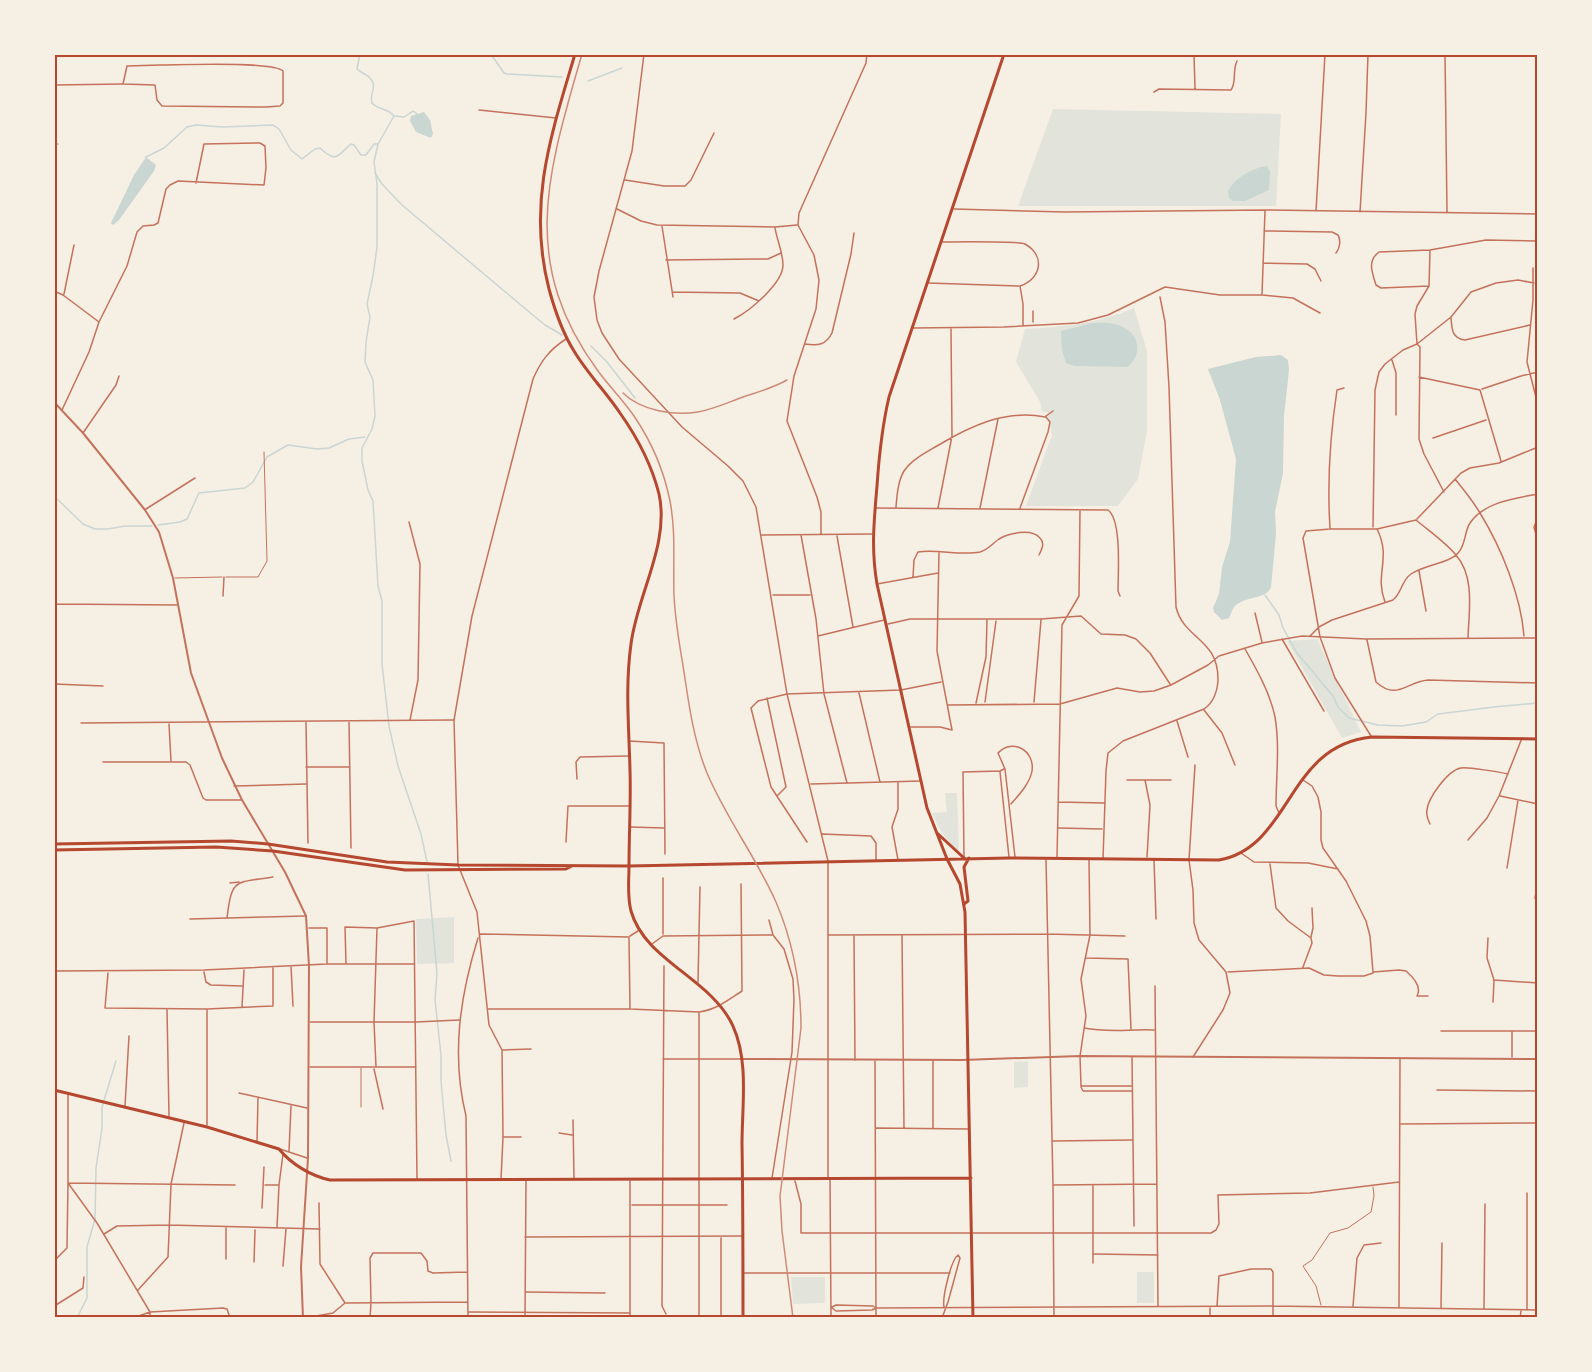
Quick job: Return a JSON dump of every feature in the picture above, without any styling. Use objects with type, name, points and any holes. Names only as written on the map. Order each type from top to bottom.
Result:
[{"type":"main road","points":[[575,54],[543,172],[539,231],[544,272],[557,318],[574,352],[621,413],[640,446],[659,496],[661,531],[656,556],[637,610],[631,642],[626,697],[630,806],[630,904],[639,930],[651,945],[698,982],[720,1006],[732,1026],[739,1045],[743,1178],[743,1318]]},
{"type":"main road","points":[[973,1318],[964,904],[960,884],[935,831],[921,781],[872,559],[872,534],[885,414],[894,380],[1004,54]]},
{"type":"main road","points":[[54,843],[231,841],[268,844],[387,862],[458,865],[629,866],[839,863],[967,858],[1219,860],[1241,853],[1260,839],[1319,759],[1335,748],[1352,741],[1372,737],[1522,737],[1538,739]]},
{"type":"main road","points":[[935,831],[967,858]]},
{"type":"main road","points":[[99,843],[99,850]]},
{"type":"main road","points":[[54,850],[216,847],[273,851],[390,868],[460,871],[566,869],[572,866]]},
{"type":"main road","points":[[964,904],[968,901],[964,867],[967,858]]},
{"type":"main road","points":[[54,1090],[207,1126],[279,1149],[308,1172],[330,1180],[971,1178]]},
{"type":"street","points":[[644,54],[632,151],[594,297],[597,320],[602,333],[619,359],[652,398],[743,481],[756,507],[787,694],[828,861],[831,1318]]},
{"type":"street","points":[[821,534],[821,512],[817,497],[787,421],[789,400],[798,362],[816,309],[819,280],[814,255],[798,225],[799,213],[834,138],[866,63],[867,54]]},
{"type":"street","points":[[1194,54],[1195,90]]},
{"type":"street","points":[[1317,211],[1325,54]]},
{"type":"street","points":[[1360,212],[1368,54]]},
{"type":"street","points":[[1445,54],[1447,213]]},
{"type":"street","points":[[1154,93],[1159,89],[1231,90],[1234,86],[1234,69],[1237,61]]},
{"type":"street","points":[[54,85],[155,85],[158,104],[162,106],[280,106],[283,103],[283,71],[275,66],[131,66],[126,69],[123,84]]},
{"type":"street","points":[[479,110],[556,118]]},
{"type":"street","points":[[625,180],[664,186],[685,186],[691,180],[714,133]]},
{"type":"street","points":[[62,410],[89,352],[99,322],[127,266],[139,229],[158,223],[166,189],[170,184],[178,182],[196,183],[264,185],[265,146],[261,143],[204,144],[196,183]]},
{"type":"street","points":[[952,208],[1064,212],[1265,210],[1538,213]]},
{"type":"street","points":[[617,209],[647,224],[775,227],[798,225]]},
{"type":"street","points":[[1262,295],[1265,210]]},
{"type":"street","points":[[662,225],[673,297]]},
{"type":"street","points":[[734,319],[759,301],[783,269],[775,227]]},
{"type":"street","points":[[1264,231],[1332,232],[1340,239],[1340,247],[1336,253]]},
{"type":"street","points":[[804,344],[819,345],[829,339],[832,333],[854,233]]},
{"type":"street","points":[[1429,286],[1381,288],[1376,285],[1371,264],[1373,256],[1379,252],[1430,250],[1486,240],[1538,241]]},
{"type":"street","points":[[926,282],[931,285],[1020,286],[1029,283],[1035,277],[1038,265],[1037,256],[1023,243],[940,242]]},
{"type":"street","points":[[63,295],[74,245]]},
{"type":"street","points":[[1430,250],[1429,286],[1415,314],[1419,347],[1418,423],[1420,445],[1444,492]]},
{"type":"street","points":[[666,260],[757,259],[781,253]]},
{"type":"street","points":[[1262,263],[1307,264],[1315,269],[1321,281]]},
{"type":"street","points":[[1533,268],[1534,283],[1527,362],[1538,405]]},
{"type":"street","points":[[1385,602],[1380,586],[1384,548],[1375,529],[1375,390],[1379,372],[1392,359],[1418,344],[1451,317],[1477,288],[1518,280],[1534,283]]},
{"type":"street","points":[[1020,286],[1023,326]]},
{"type":"street","points":[[911,328],[1078,323],[1101,318],[1166,287],[1220,295],[1293,298],[1320,313]]},
{"type":"street","points":[[54,291],[63,295],[99,322]]},
{"type":"street","points":[[672,292],[740,293],[759,301]]},
{"type":"street","points":[[1103,859],[1108,753],[1123,741],[1203,709],[1212,702],[1217,685],[1215,658],[1198,636],[1184,625],[1176,607],[1170,413],[1165,322],[1160,297]]},
{"type":"street","points":[[1033,324],[1034,311]]},
{"type":"street","points":[[1451,317],[1454,335],[1457,339],[1465,340],[1530,325]]},
{"type":"street","points":[[938,509],[952,436],[951,328]]},
{"type":"street","points":[[501,1180],[502,1050],[489,1025],[477,912],[458,865],[454,720],[472,616],[533,379],[541,362],[552,348],[567,338]]},
{"type":"street","points":[[1392,359],[1396,374],[1396,415]]},
{"type":"street","points":[[1418,377],[1480,390],[1538,372]]},
{"type":"street","points":[[83,434],[119,376]]},
{"type":"street","points":[[1330,529],[1331,435],[1337,390],[1344,388]]},
{"type":"street","points":[[1480,390],[1501,462]]},
{"type":"street","points":[[54,402],[145,510],[159,532],[173,578],[190,673],[234,786],[273,851],[306,916],[309,966],[308,1172],[302,1267],[304,1318],[333,1313],[345,1303],[468,1302]]},
{"type":"street","points":[[896,508],[901,478],[905,470],[925,453],[952,436],[971,426],[998,418],[1046,417],[1053,411]]},
{"type":"street","points":[[1019,509],[1048,432],[1050,422],[1046,417]]},
{"type":"street","points":[[980,509],[998,418]]},
{"type":"street","points":[[1433,438],[1487,420]]},
{"type":"street","points":[[1372,737],[1335,678],[1320,637],[1303,538],[1306,531],[1375,529],[1416,520],[1461,473],[1470,468],[1501,462],[1538,447]]},
{"type":"street","points":[[145,510],[195,478]]},
{"type":"street","points":[[1455,479],[1480,513],[1507,571],[1522,614],[1524,637]]},
{"type":"street","points":[[1308,636],[1319,627],[1332,621],[1396,597],[1404,580],[1419,570],[1457,555],[1470,523],[1480,513],[1505,501],[1538,494]]},
{"type":"street","points":[[875,508],[1111,511],[1117,540],[1120,596]]},
{"type":"street","points":[[1057,858],[1062,626],[1065,617],[1079,596],[1080,510]]},
{"type":"street","points":[[1538,517],[1534,532],[1538,542]]},
{"type":"street","points":[[1416,520],[1457,555],[1469,583],[1468,638]]},
{"type":"street","points":[[409,522],[420,564],[418,674],[410,720]]},
{"type":"street","points":[[913,577],[916,554],[921,551],[979,552],[1008,536],[1029,533],[1039,537],[1042,542],[1039,555]]},
{"type":"street","points":[[761,535],[872,534]]},
{"type":"street","points":[[801,535],[818,636],[824,694],[847,783]]},
{"type":"street","points":[[837,535],[853,627]]},
{"type":"street","points":[[910,728],[940,727],[952,730],[937,651],[939,552]]},
{"type":"street","points":[[1419,570],[1426,611]]},
{"type":"street","points":[[877,584],[938,573]]},
{"type":"street","points":[[223,596],[224,577]]},
{"type":"street","points":[[772,595],[811,595]]},
{"type":"street","points":[[54,600],[56,604],[54,639]]},
{"type":"street","points":[[56,604],[178,605]]},
{"type":"street","points":[[1254,613],[1262,643]]},
{"type":"street","points":[[818,636],[853,627],[910,619],[1041,620],[1083,617],[1101,634],[1125,635],[1136,639],[1150,653],[1171,685]]},
{"type":"street","points":[[976,704],[986,657],[987,620]]},
{"type":"street","points":[[984,704],[996,620]]},
{"type":"street","points":[[1034,703],[1041,620]]},
{"type":"street","points":[[948,705],[1060,704],[1111,689],[1148,692],[1171,685],[1208,665],[1215,658],[1282,638],[1308,636],[1366,639],[1538,638]]},
{"type":"street","points":[[1282,638],[1324,711]]},
{"type":"street","points":[[1366,639],[1376,682],[1387,690],[1397,691],[1411,683],[1428,680],[1538,683]]},
{"type":"street","points":[[1245,648],[1264,685],[1274,713],[1276,806],[1280,813]]},
{"type":"street","points":[[807,842],[771,787],[751,708],[758,701],[787,694],[901,690],[942,682]]},
{"type":"street","points":[[54,684],[103,686]]},
{"type":"street","points":[[859,692],[880,783]]},
{"type":"street","points":[[766,698],[786,787],[777,796]]},
{"type":"street","points":[[1203,709],[1226,738],[1235,765]]},
{"type":"street","points":[[348,720],[351,848]]},
{"type":"street","points":[[81,723],[454,720]]},
{"type":"street","points":[[1177,720],[1188,757]]},
{"type":"street","points":[[306,721],[308,843]]},
{"type":"street","points":[[169,723],[171,762]]},
{"type":"street","points":[[1468,840],[1487,818],[1499,796],[1522,737]]},
{"type":"street","points":[[628,741],[664,743],[665,854]]},
{"type":"street","points":[[1011,804],[1030,778],[1032,759],[1024,750],[1014,746],[1003,747],[998,753],[1005,769],[1016,858]]},
{"type":"street","points":[[577,779],[576,762],[580,757],[629,756]]},
{"type":"street","points":[[103,762],[189,763],[203,798],[206,800],[242,800]]},
{"type":"street","points":[[1193,1057],[1230,993],[1226,972],[1202,945],[1196,933],[1189,860],[1195,765]]},
{"type":"street","points":[[306,767],[350,768]]},
{"type":"street","points":[[1430,824],[1427,814],[1428,804],[1443,780],[1456,770],[1465,768],[1508,774]]},
{"type":"street","points":[[967,858],[963,772],[1005,769]]},
{"type":"street","points":[[1000,771],[1010,858]]},
{"type":"street","points":[[1303,779],[1312,786],[1318,797],[1323,848],[1339,869],[1366,921],[1370,936],[1373,972]]},
{"type":"street","points":[[1127,780],[1171,780]]},
{"type":"street","points":[[1145,780],[1150,805],[1146,859]]},
{"type":"street","points":[[810,784],[921,781]]},
{"type":"street","points":[[898,782],[898,808],[892,827],[898,860]]},
{"type":"street","points":[[234,786],[306,784]]},
{"type":"street","points":[[1499,796],[1538,804]]},
{"type":"street","points":[[1507,868],[1518,800]]},
{"type":"street","points":[[1058,802],[1104,803]]},
{"type":"street","points":[[566,842],[568,806],[630,806]]},
{"type":"street","points":[[629,827],[665,828]]},
{"type":"street","points":[[1058,828],[1104,829]]},
{"type":"street","points":[[822,834],[871,836],[876,843],[876,861]]},
{"type":"street","points":[[1241,853],[1251,861],[1270,864],[1308,863],[1339,869]]},
{"type":"street","points":[[1046,858],[1054,1318]]},
{"type":"street","points":[[1089,859],[1090,935],[1081,979],[1086,1010],[1080,1056],[1081,1086],[1083,1091],[1132,1091]]},
{"type":"street","points":[[1154,859],[1156,919]]},
{"type":"street","points":[[1270,864],[1275,908],[1311,938]]},
{"type":"street","points":[[230,883],[273,877]]},
{"type":"street","points":[[663,878],[663,936]]},
{"type":"street","points":[[230,892],[240,882]]},
{"type":"street","points":[[227,918],[230,883]]},
{"type":"street","points":[[230,883],[234,887]]},
{"type":"street","points":[[1538,883],[1535,898],[1538,904]]},
{"type":"street","points":[[487,1010],[630,1009],[699,1012],[720,1006],[742,991],[741,884]]},
{"type":"street","points":[[698,982],[700,887]]},
{"type":"street","points":[[1303,968],[1312,943],[1312,908]]},
{"type":"street","points":[[190,919],[306,916]]},
{"type":"street","points":[[769,920],[773,935],[784,949],[792,979],[794,1000],[790,1060],[772,1178]]},
{"type":"street","points":[[346,964],[345,927],[377,928],[414,921],[417,1180]]},
{"type":"street","points":[[308,928],[327,928],[327,964]]},
{"type":"street","points":[[377,928],[375,1068],[383,1109]]},
{"type":"street","points":[[479,934],[629,937],[639,930]]},
{"type":"street","points":[[468,1318],[466,1116],[459,1089],[459,1020],[464,986],[479,934]]},
{"type":"street","points":[[651,945],[663,936],[773,935]]},
{"type":"street","points":[[828,935],[1125,936]]},
{"type":"street","points":[[854,935],[855,1060]]},
{"type":"street","points":[[902,935],[904,1128]]},
{"type":"street","points":[[629,937],[630,1009]]},
{"type":"street","points":[[1488,938],[1487,958],[1494,980],[1493,1002]]},
{"type":"street","points":[[1086,958],[1125,958],[1129,961],[1131,1029]]},
{"type":"street","points":[[54,971],[108,972],[327,964],[415,964]]},
{"type":"street","points":[[291,966],[293,1006]]},
{"type":"street","points":[[664,966],[662,1306],[666,1314]]},
{"type":"street","points":[[108,972],[105,1008],[242,1008],[273,1006],[273,967]]},
{"type":"street","points":[[242,1008],[244,968]]},
{"type":"street","points":[[1226,972],[1303,968],[1313,969],[1324,975],[1364,976],[1373,972],[1399,970],[1406,971],[1419,987],[1417,996],[1428,996]]},
{"type":"street","points":[[204,970],[206,982],[210,985],[242,986]]},
{"type":"street","points":[[1494,980],[1538,983]]},
{"type":"street","points":[[1155,986],[1158,1307]]},
{"type":"street","points":[[167,1009],[169,1117]]},
{"type":"street","points":[[207,1009],[207,1126]]},
{"type":"street","points":[[699,1012],[699,1318]]},
{"type":"street","points":[[308,1022],[459,1020]]},
{"type":"street","points":[[1083,1028],[1108,1032],[1131,1029],[1156,1030]]},
{"type":"street","points":[[1512,1031],[1512,1059]]},
{"type":"street","points":[[1441,1032],[1538,1031]]},
{"type":"street","points":[[125,1106],[129,1036]]},
{"type":"street","points":[[502,1050],[531,1049]]},
{"type":"street","points":[[662,1059],[933,1060],[1050,1056],[1538,1059]]},
{"type":"street","points":[[1132,1056],[1134,1226]]},
{"type":"street","points":[[1398,1308],[1400,1058]]},
{"type":"street","points":[[875,1060],[876,1318]]},
{"type":"street","points":[[933,1060],[933,1129]]},
{"type":"street","points":[[308,1067],[417,1067]]},
{"type":"street","points":[[1081,1086],[1132,1086]]},
{"type":"street","points":[[1437,1090],[1538,1091]]},
{"type":"street","points":[[54,1261],[68,1248],[68,1093]]},
{"type":"street","points":[[239,1093],[308,1108]]},
{"type":"street","points":[[257,1143],[258,1097]]},
{"type":"street","points":[[289,1151],[291,1105]]},
{"type":"street","points":[[573,1120],[574,1180]]},
{"type":"street","points":[[138,1290],[168,1257],[171,1184],[184,1122]]},
{"type":"street","points":[[1400,1124],[1538,1123]]},
{"type":"street","points":[[876,1128],[970,1129]]},
{"type":"street","points":[[559,1133],[572,1135]]},
{"type":"street","points":[[503,1137],[521,1137]]},
{"type":"street","points":[[1051,1141],[1133,1140]]},
{"type":"street","points":[[279,1149],[308,1158]]},
{"type":"street","points":[[277,1228],[283,1154]]},
{"type":"street","points":[[262,1208],[264,1167]]},
{"type":"street","points":[[795,1178],[801,1204],[801,1233],[1211,1233],[1216,1230],[1218,1195],[1310,1193],[1399,1182]]},
{"type":"street","points":[[630,1179],[630,1318]]},
{"type":"street","points":[[525,1318],[526,1180]]},
{"type":"street","points":[[68,1183],[235,1185]]},
{"type":"street","points":[[68,1183],[138,1290],[150,1312],[150,1318]]},
{"type":"street","points":[[1053,1185],[1158,1184]]},
{"type":"street","points":[[264,1185],[279,1185]]},
{"type":"street","points":[[1093,1186],[1093,1263]]},
{"type":"street","points":[[1527,1192],[1527,1310]]},
{"type":"street","points":[[319,1203],[320,1264],[345,1303]]},
{"type":"street","points":[[1484,1310],[1485,1204]]},
{"type":"street","points":[[630,1205],[727,1205]]},
{"type":"street","points":[[104,1235],[117,1226],[320,1229]]},
{"type":"street","points":[[226,1227],[226,1259]]},
{"type":"street","points":[[254,1262],[255,1228]]},
{"type":"street","points":[[283,1266],[286,1228]]},
{"type":"street","points":[[721,1236],[721,1318]]},
{"type":"street","points":[[525,1237],[743,1236]]},
{"type":"street","points":[[1353,1307],[1357,1258],[1364,1245],[1381,1243]]},
{"type":"street","points":[[1441,1308],[1442,1243]]},
{"type":"street","points":[[370,1318],[372,1303],[370,1258],[373,1253],[421,1253],[427,1261],[428,1272],[468,1272]]},
{"type":"street","points":[[1093,1254],[1158,1255]]},
{"type":"street","points":[[942,1318],[960,1260],[958,1255],[954,1258],[950,1273],[943,1302],[945,1308]]},
{"type":"street","points":[[1217,1307],[1220,1276],[1225,1273],[1271,1269],[1273,1272],[1273,1318]]},
{"type":"street","points":[[743,1273],[950,1273]]},
{"type":"street","points":[[54,1304],[56,1305],[83,1288],[84,1277]]},
{"type":"street","points":[[525,1292],[606,1293]]},
{"type":"street","points":[[831,1307],[845,1305],[876,1308]]},
{"type":"street","points":[[831,1307],[836,1311],[876,1308],[1273,1306],[1538,1310]]},
{"type":"street","points":[[1210,1307],[1210,1318]]},
{"type":"street","points":[[133,1318],[150,1312],[223,1308],[227,1309],[230,1318]]},
{"type":"street","points":[[1520,1318],[1521,1310]]},
{"type":"street","points":[[468,1312],[630,1313]]},
{"type":"lane","points":[[67,54],[83,56]]},
{"type":"lane","points":[[173,578],[258,577],[267,561],[264,452]]},
{"type":"lane","points":[[361,1068],[361,1107]]},
{"type":"lane","points":[[1321,1307],[1316,1286],[1304,1266],[1312,1260],[1330,1233],[1348,1228],[1371,1212],[1374,1196],[1373,1185]]},
{"type":"shaded area","points":[[1053,109],[1281,114],[1276,206],[1018,206]]},
{"type":"shaded area","points":[[424,112],[430,120],[433,134],[431,138],[416,132],[410,121],[411,116]]},
{"type":"shaded area","points":[[146,157],[156,165],[154,171],[113,225],[111,223],[134,175]]},
{"type":"shaded area","points":[[1267,166],[1270,172],[1269,190],[1245,201],[1233,201],[1229,198],[1228,191],[1239,178],[1250,171]]},
{"type":"shaded area","points":[[1134,308],[1147,351],[1147,431],[1138,479],[1118,506],[1026,506],[1052,435],[1047,412],[1042,412],[1040,402],[1016,362],[1025,329],[1081,323]]},
{"type":"shaded area","points":[[1092,323],[1118,325],[1132,334],[1137,351],[1127,367],[1075,366],[1066,363],[1062,350],[1061,331]]},
{"type":"shaded area","points":[[1281,355],[1288,360],[1289,370],[1284,416],[1283,473],[1275,512],[1276,534],[1271,587],[1261,596],[1240,602],[1229,618],[1222,620],[1213,608],[1219,594],[1222,567],[1230,542],[1236,459],[1220,400],[1208,369],[1256,357]]},
{"type":"shaded area","points":[[1317,639],[1361,732],[1342,738],[1287,641]]},
{"type":"shaded area","points":[[945,793],[957,793],[959,851],[943,834],[932,813],[947,812]]},
{"type":"shaded area","points":[[454,917],[454,963],[417,964],[416,919]]},
{"type":"shaded area","points":[[1028,1061],[1028,1087],[1014,1088],[1014,1062]]},
{"type":"shaded area","points":[[1137,1272],[1154,1272],[1154,1303],[1137,1303]]},
{"type":"shaded area","points":[[791,1277],[825,1277],[825,1303],[793,1304]]},
{"type":"waterway","points":[[360,54],[357,69],[372,81],[372,103],[394,116]]},
{"type":"waterway","points":[[487,54],[493,57],[507,74],[562,77]]},
{"type":"waterway","points":[[588,81],[622,68]]},
{"type":"waterway","points":[[395,116],[404,117],[413,111],[417,114]]},
{"type":"waterway","points":[[394,116],[378,144],[374,162],[377,184],[377,247],[367,304],[370,317],[365,362],[373,380],[375,416],[372,429],[362,448],[362,461],[368,490],[373,501],[378,586],[382,601],[382,664],[389,726],[398,766],[421,834],[427,862]]},
{"type":"waterway","points":[[146,157],[164,148],[187,127],[196,125],[222,127],[273,125],[279,129],[291,150],[302,159],[320,148],[334,157],[351,144],[361,155],[366,155],[374,144],[377,144]]},
{"type":"waterway","points":[[375,173],[402,205],[545,325],[562,335]]},
{"type":"waterway","points":[[591,346],[607,362],[635,398]]},
{"type":"waterway","points":[[158,525],[187,519],[199,493],[245,488],[253,482],[267,457],[288,445],[317,449],[329,448],[349,439],[365,437]]},
{"type":"waterway","points":[[54,496],[83,524],[95,529],[152,526]]},
{"type":"waterway","points":[[1265,595],[1279,615],[1283,628],[1297,653],[1349,718],[1378,725],[1402,726],[1426,722],[1438,714],[1538,703]]},
{"type":"waterway","points":[[428,874],[437,973],[435,1000],[441,1055],[441,1081],[451,1161]]},
{"type":"waterway","points":[[77,1318],[87,1298],[87,1247],[95,1219],[96,1168],[102,1128],[102,1107],[116,1061]]},
{"type":"railway","points":[[582,54],[551,177],[547,216],[549,254],[557,292],[573,331],[598,371],[630,410],[651,446],[660,468],[672,513],[675,614],[695,736],[715,790],[776,902],[791,948],[798,979],[801,1028],[780,1196],[793,1318]]},
{"type":"railway","points":[[623,393],[649,408],[689,413],[716,407],[787,380]]}]
